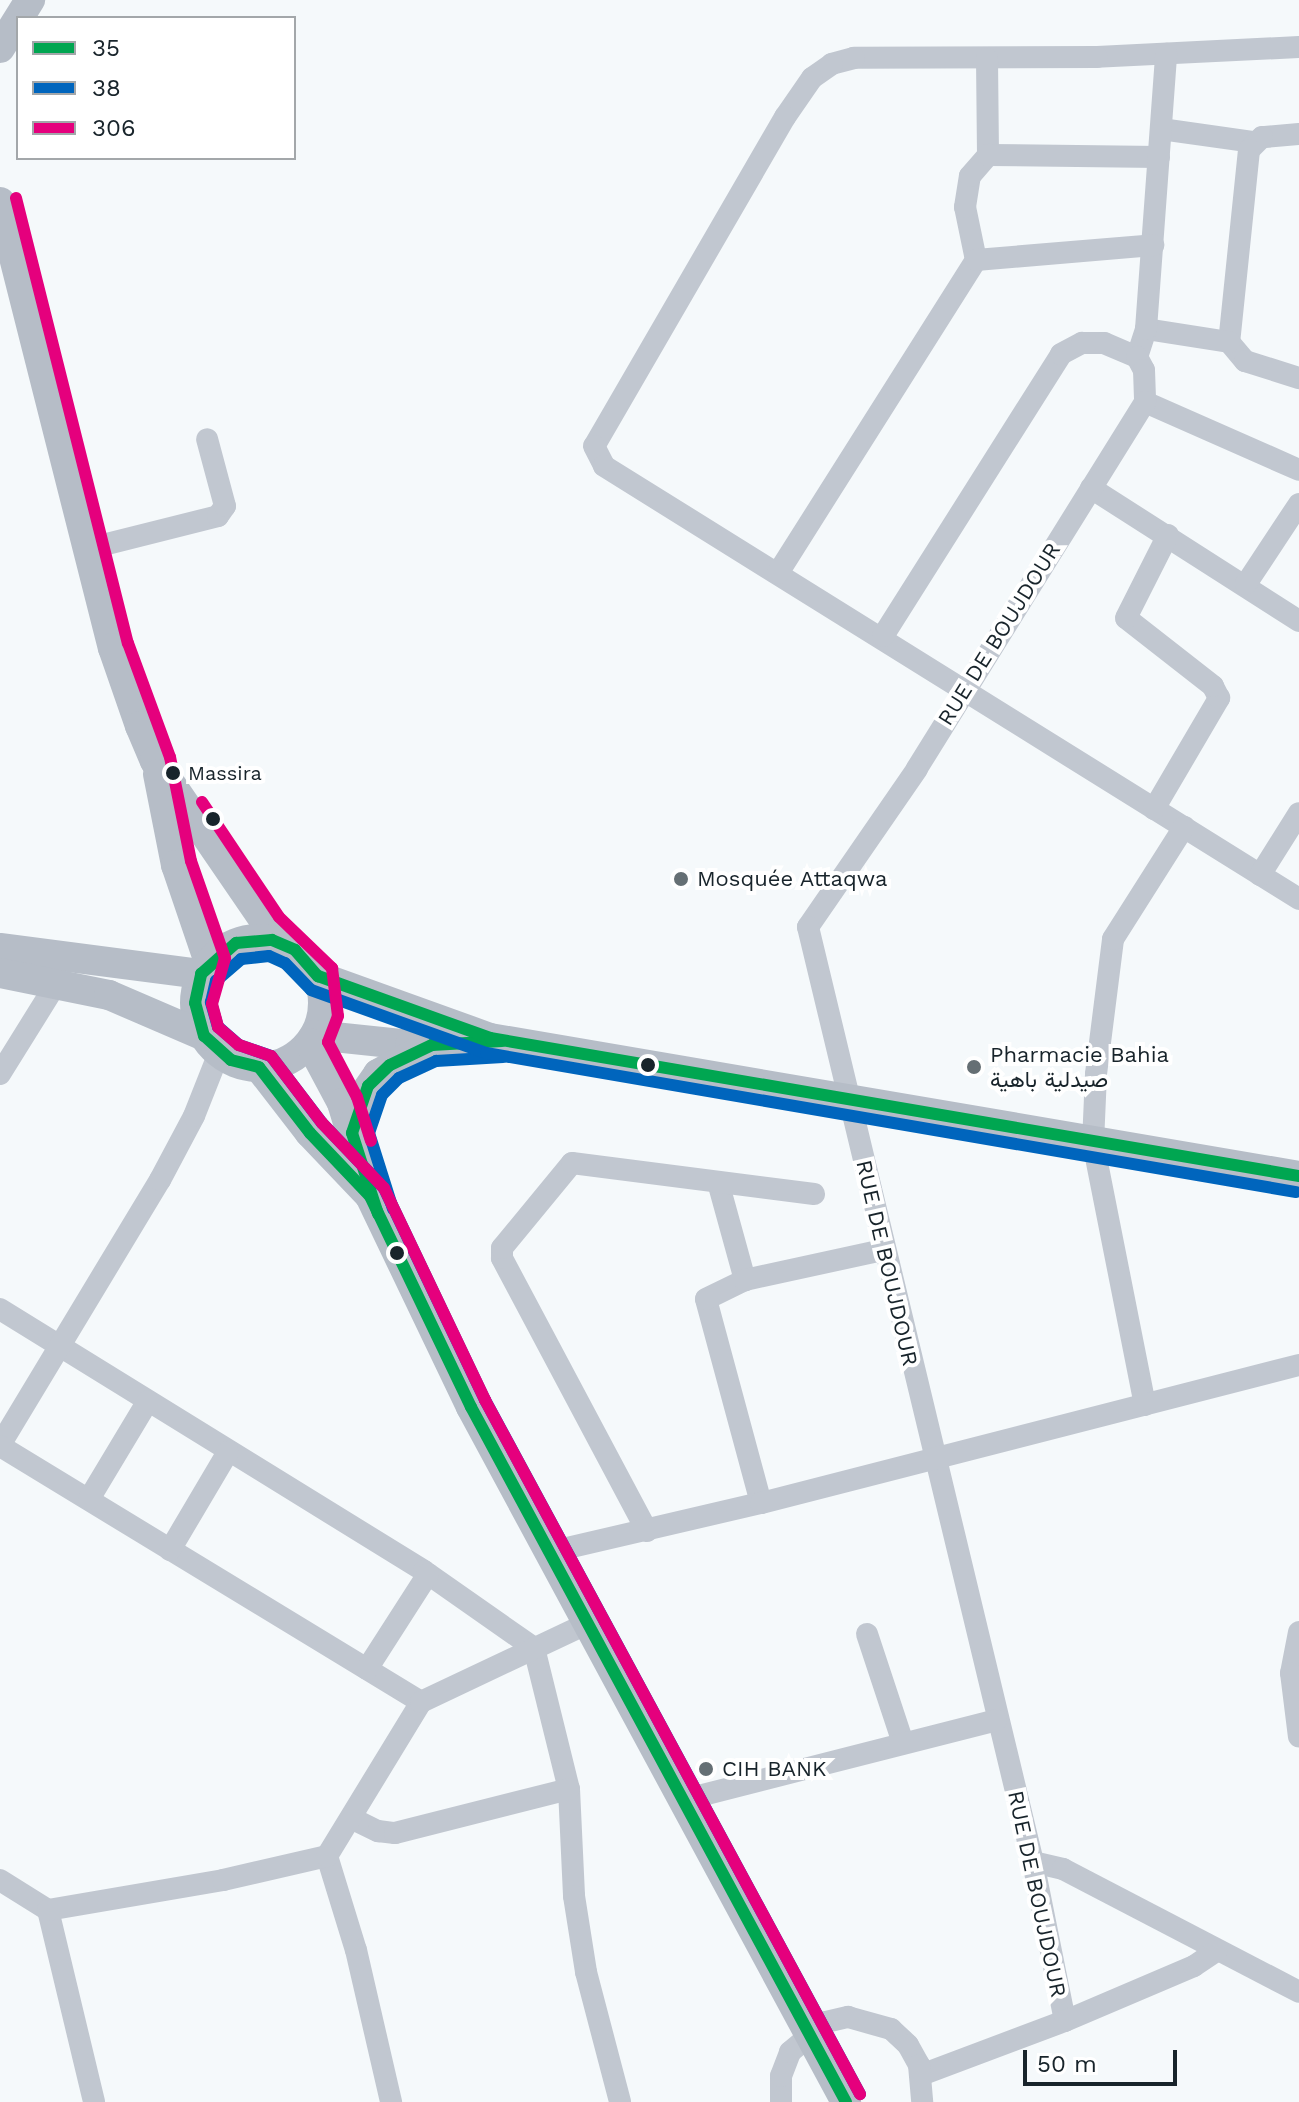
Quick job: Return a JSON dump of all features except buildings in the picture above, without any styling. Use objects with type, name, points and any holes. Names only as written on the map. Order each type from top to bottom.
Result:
[{"type":"main road","points":[[0,48],[16,22]]},
{"type":"main road","points":[[0,202],[113,648],[155,761],[176,865],[205,968],[195,1003],[212,1045]]},
{"type":"main road","points":[[155,761],[279,942]]},
{"type":"main road","points":[[0,948],[205,968],[236,943],[279,942],[295,950],[318,976],[490,1038],[1299,1176]]},
{"type":"main road","points":[[0,973],[56,984],[149,1009],[212,1045],[259,1067],[310,1133],[370,1196]]},
{"type":"main road","points":[[259,1067],[284,1062],[312,1039],[322,1014],[318,976]]},
{"type":"main road","points":[[312,1039],[432,1045],[490,1038]]},
{"type":"main road","points":[[312,1039],[352,1133],[370,1196],[471,1407],[846,2102]]},
{"type":"main road","points":[[352,1133],[362,1097],[378,1074],[432,1045]]},
{"type":"street","points":[[1299,47],[987,59],[854,58],[832,64],[812,78],[741,190],[598,437],[594,452],[604,466],[883,636],[1299,899]]},
{"type":"street","points":[[1137,357],[1146,329],[1166,54]]},
{"type":"street","points":[[778,573],[976,260],[965,207],[970,176],[988,155],[987,59]]},
{"type":"street","points":[[1161,129],[1254,142],[1299,134]]},
{"type":"street","points":[[1229,342],[1254,142]]},
{"type":"street","points":[[988,155],[1159,157]]},
{"type":"street","points":[[976,260],[1153,245]]},
{"type":"street","points":[[1146,329],[1229,342],[1245,361],[1299,378]]},
{"type":"street","points":[[883,636],[1061,354],[1082,343],[1104,343],[1137,357],[1144,370],[1145,402],[1299,470]]},
{"type":"street","name":"RUE DE BOUJDOUR","points":[[1065,2021],[1033,1862],[996,1720],[808,927],[965,689],[1145,402]]},
{"type":"street","points":[[87,549],[218,516],[225,506],[207,439]]},
{"type":"street","points":[[1091,488],[1246,584],[1299,621]]},
{"type":"street","points":[[1246,584],[1299,504]]},
{"type":"street","points":[[1154,809],[1219,698],[1213,686],[1126,618],[1168,535]]},
{"type":"street","points":[[1260,875],[1299,813]]},
{"type":"street","points":[[1145,1405],[1093,1143],[1109,953],[1126,914],[1184,827]]},
{"type":"street","points":[[0,1074],[56,984]]},
{"type":"street","points":[[212,1045],[194,1116],[160,1180],[0,1445],[421,1702]]},
{"type":"street","points":[[647,1531],[502,1258],[502,1248],[572,1163],[814,1194]]},
{"type":"street","points":[[718,1182],[745,1280]]},
{"type":"street","points":[[761,1503],[706,1309],[709,1294],[745,1280],[883,1250]]},
{"type":"street","points":[[0,1309],[428,1574],[534,1648],[569,1789],[580,1933],[620,2102]]},
{"type":"street","points":[[550,1552],[761,1503],[1299,1365]]},
{"type":"street","points":[[89,1499],[148,1401]]},
{"type":"street","points":[[170,1550],[228,1452]]},
{"type":"street","points":[[367,1669],[428,1574]]},
{"type":"street","points":[[0,1880],[48,1910],[223,1880],[327,1856],[353,1819],[421,1702],[588,1623]]},
{"type":"street","points":[[1299,1632],[1291,1673],[1299,1737]]},
{"type":"street","points":[[867,1634],[903,1743]]},
{"type":"street","points":[[683,1800],[996,1720]]},
{"type":"street","points":[[353,1819],[378,1831],[395,1833],[569,1789]]},
{"type":"street","points":[[327,1856],[356,1950],[391,2102]]},
{"type":"street","points":[[1033,1862],[1063,1869],[1299,1992]]},
{"type":"street","points":[[48,1910],[94,2102]]},
{"type":"street","points":[[921,2075],[1065,2021],[1194,1966],[1216,1951]]},
{"type":"street","points":[[781,2102],[781,2076],[790,2052],[808,2033],[848,2017],[871,2020],[908,2045],[921,2075],[922,2102]]},
{"type":"transit line","name":"306","points":[[16,198],[128,643],[170,757],[191,861],[225,958],[212,1004],[218,1027],[239,1045],[271,1056],[322,1123],[384,1188],[485,1400],[860,2094]]},
{"type":"transit line","name":"306","points":[[202,802],[279,917],[332,968],[338,1016],[328,1042],[357,1097],[371,1141]]},
{"type":"transit line","name":"35","points":[[846,2102],[471,1407],[370,1196],[310,1133],[259,1067],[231,1060],[204,1036],[195,1003],[201,974],[236,943],[272,940],[295,950],[318,976],[490,1038],[1299,1176]]},
{"type":"transit line","name":"38","points":[[860,2094],[485,1400],[384,1188],[322,1123],[271,1056],[239,1045],[218,1027],[211,1002],[216,981],[241,959],[269,956],[285,963],[311,990],[486,1053],[1296,1192]]},
{"type":"transit line","name":"35","points":[[378,1214],[352,1133],[368,1086],[390,1065],[432,1045],[502,1041]]},
{"type":"transit line","name":"38","points":[[393,1209],[369,1133],[382,1095],[399,1078],[436,1061],[503,1057]]},
{"type":"place","name":"Massira","points":[[173,773]]},
{"type":"place","name":"Mosquée Attaqwa","points":[[681,879]]},
{"type":"place","name":"Pharmacie Bahia صيدلية باهية","points":[[974,1067]]},
{"type":"place","name":"CIH BANK","points":[[706,1769]]}]
